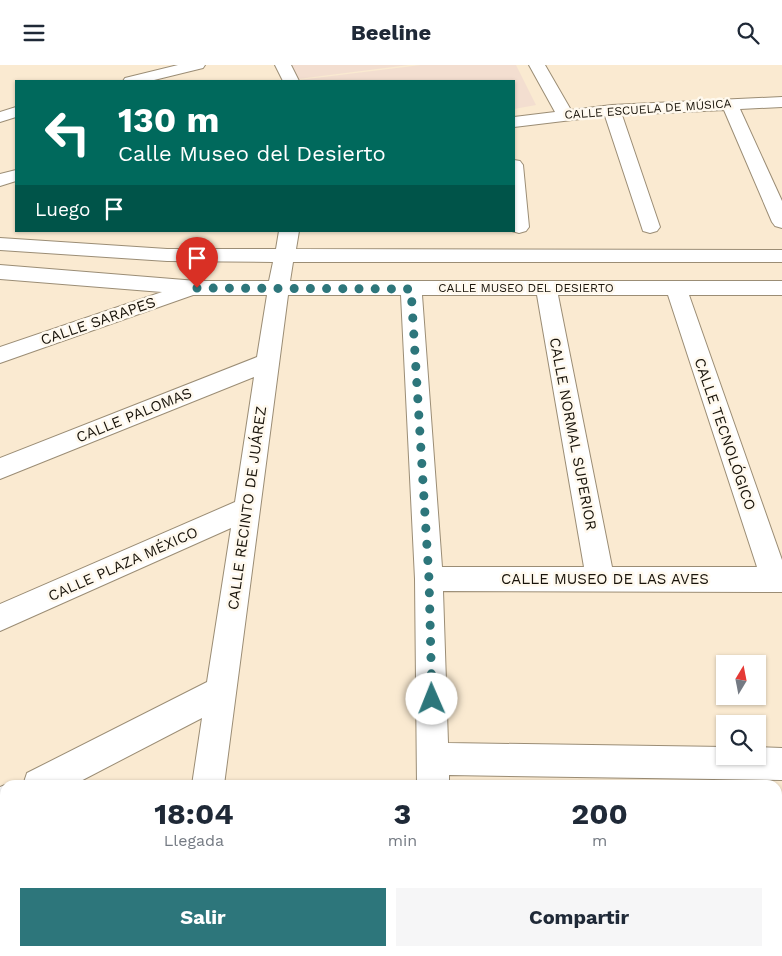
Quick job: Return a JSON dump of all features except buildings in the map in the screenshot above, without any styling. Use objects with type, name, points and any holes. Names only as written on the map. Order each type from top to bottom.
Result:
[{"type":"street","points":[[135,80],[197,65]]},
{"type":"street","points":[[283,65],[290,80]]},
{"type":"street","points":[[537,65],[565,115]]},
{"type":"street","name":"CALLE ESCUELA DE MÚSICA","points":[[515,122],[612,110],[782,102]]},
{"type":"street","points":[[729,103],[782,222]]},
{"type":"street","points":[[612,110],[650,227]]},
{"type":"street","points":[[0,117],[15,112]]},
{"type":"street","points":[[0,181],[15,175]]},
{"type":"street","points":[[515,177],[519,227]]},
{"type":"street","points":[[38,247],[70,232]]},
{"type":"street","points":[[0,244],[167,255],[287,243],[782,256]]},
{"type":"street","name":"CALLE RECINTO DE JUÁREZ","points":[[209,780],[278,289],[287,243]]},
{"type":"street","name":"CALLE MUSEO DEL DESIERTO","points":[[0,272],[197,288],[782,288]]},
{"type":"street","name":"CALLE SARAPES","points":[[0,355],[197,288]]},
{"type":"street","name":"CALLE TECNOLÓGICO","points":[[676,288],[778,580]]},
{"type":"street","points":[[411,289],[429,579],[433,772],[782,764]]},
{"type":"street","name":"CALLE NORMAL SUPERIOR","points":[[546,289],[600,579]]},
{"type":"street","name":"CALLE PALOMAS","points":[[0,469],[268,362]]},
{"type":"street","name":"CALLE PLAZA MÉXICO","points":[[0,618],[247,509]]},
{"type":"street","name":"CALLE MUSEO DE LAS AVES","points":[[429,579],[778,580]]},
{"type":"street","points":[[48,780],[222,691]]},
{"type":"shaded area","points":[[291,65],[409,65],[298,79]]},
{"type":"shaded area","points":[[421,65],[516,65],[536,105],[515,109],[515,80],[299,80]]},
{"type":"route","points":[[197,288],[411,289],[429,579],[432,699]]}]
